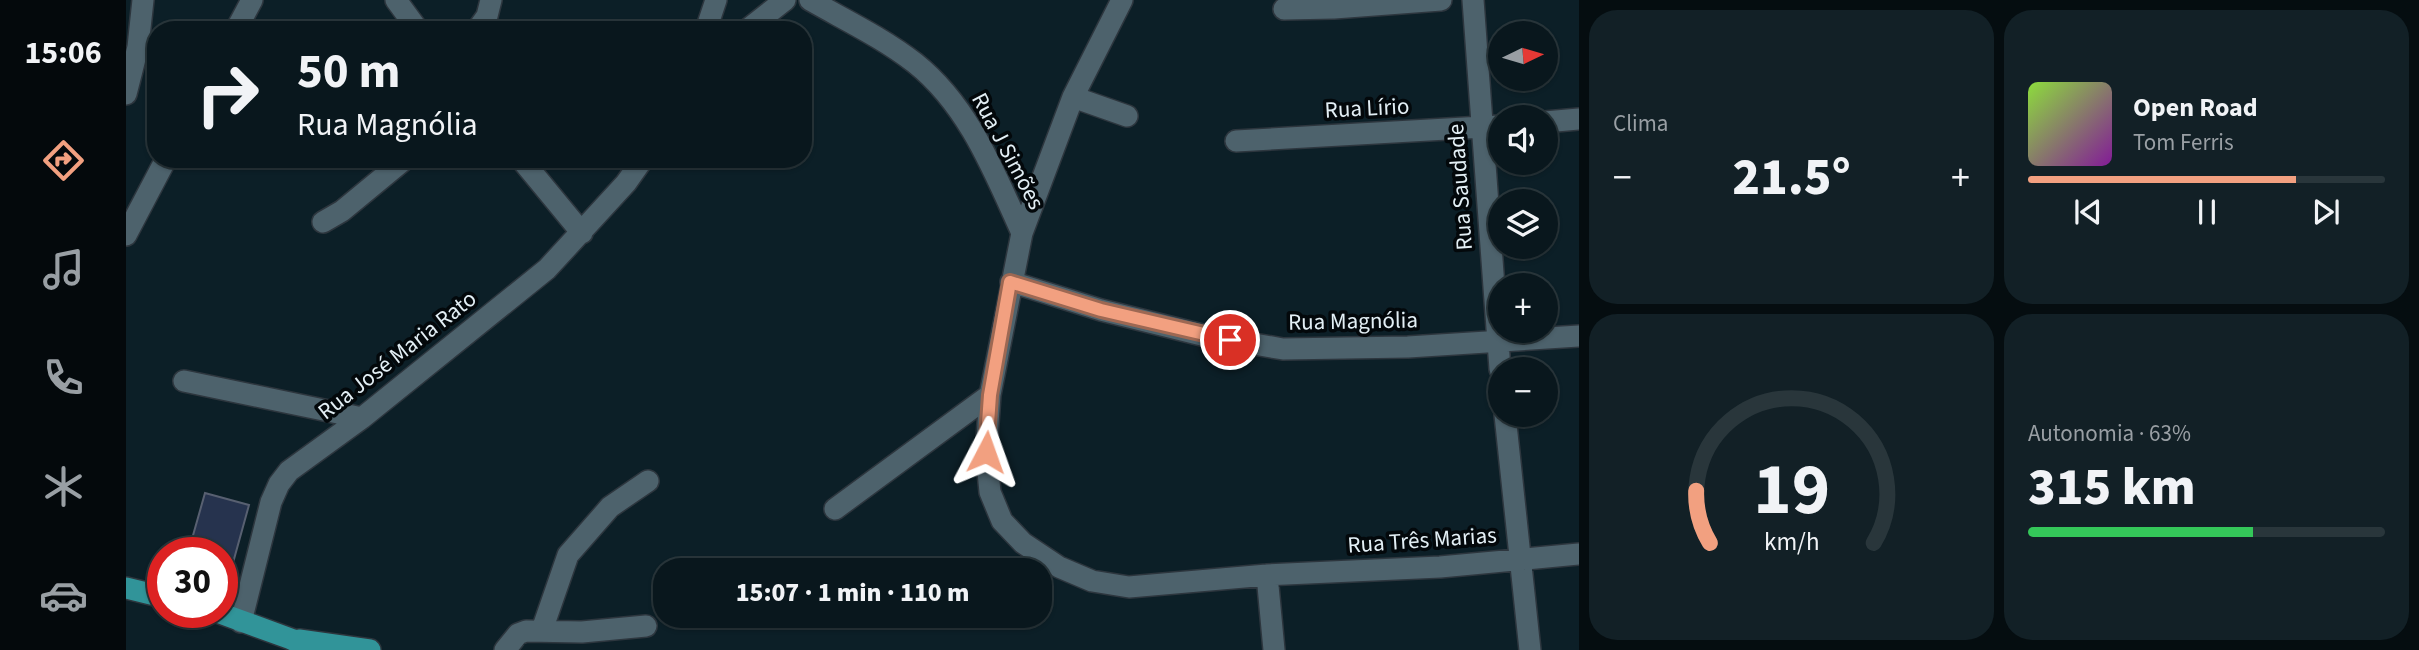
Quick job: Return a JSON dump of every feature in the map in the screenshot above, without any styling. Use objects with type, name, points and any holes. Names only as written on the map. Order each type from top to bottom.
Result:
[{"type":"main road","points":[[126,588],[147,593]]},
{"type":"main road","points":[[238,621],[314,650]]},
{"type":"main road","points":[[291,639],[370,650]]},
{"type":"street","points":[[126,94],[138,47],[143,0]]},
{"type":"street","points":[[241,21],[252,0]]},
{"type":"street","points":[[396,0],[413,21]]},
{"type":"street","points":[[483,21],[491,0]]},
{"type":"street","points":[[709,21],[716,0]]},
{"type":"street","points":[[758,21],[785,0]]},
{"type":"street","name":"Rua J Simões","points":[[810,0],[915,63],[944,90],[967,121],[1021,233]]},
{"type":"street","name":"Rua Três Marias","points":[[1122,0],[1073,97],[1021,233],[990,395],[986,452],[990,492],[1002,521],[1023,543],[1059,567],[1092,581],[1129,587],[1268,575],[1440,567],[1579,554]]},
{"type":"street","points":[[1284,9],[1441,0]]},
{"type":"street","name":"Rua Saudade","points":[[1473,0],[1488,106]]},
{"type":"street","points":[[1073,97],[1127,116]]},
{"type":"street","points":[[1558,121],[1579,119]]},
{"type":"street","name":"Rua Lírio","points":[[1236,141],[1488,127]]},
{"type":"street","points":[[126,235],[161,168]]},
{"type":"street","points":[[323,222],[342,211],[394,168]]},
{"type":"street","points":[[528,168],[582,233]]},
{"type":"street","name":"Rua José Maria Rato","points":[[241,622],[271,502],[279,484],[289,471],[362,418],[547,269],[582,233],[637,168]]},
{"type":"street","name":"Rua Saudade","points":[[1492,175],[1495,273]]},
{"type":"street","name":"Rua Magnólia","points":[[1010,282],[1101,310],[1202,335],[1283,349],[1341,350],[1488,342]]},
{"type":"street","name":"Rua Magnólia","points":[[1558,338],[1579,336]]},
{"type":"street","points":[[184,382],[362,418]]},
{"type":"street","points":[[835,509],[990,395]]},
{"type":"street","points":[[1506,427],[1530,650]]},
{"type":"street","points":[[542,630],[568,555],[610,507],[648,481]]},
{"type":"street","points":[[1268,575],[1275,650]]},
{"type":"street","points":[[505,650],[518,634],[542,630],[582,632],[646,625]]},
{"type":"building","points":[[205,493],[249,505],[238,545],[238,537],[193,537]]},
{"type":"route","points":[[986,452],[990,395],[1010,282],[1101,310],[1230,340]]}]
